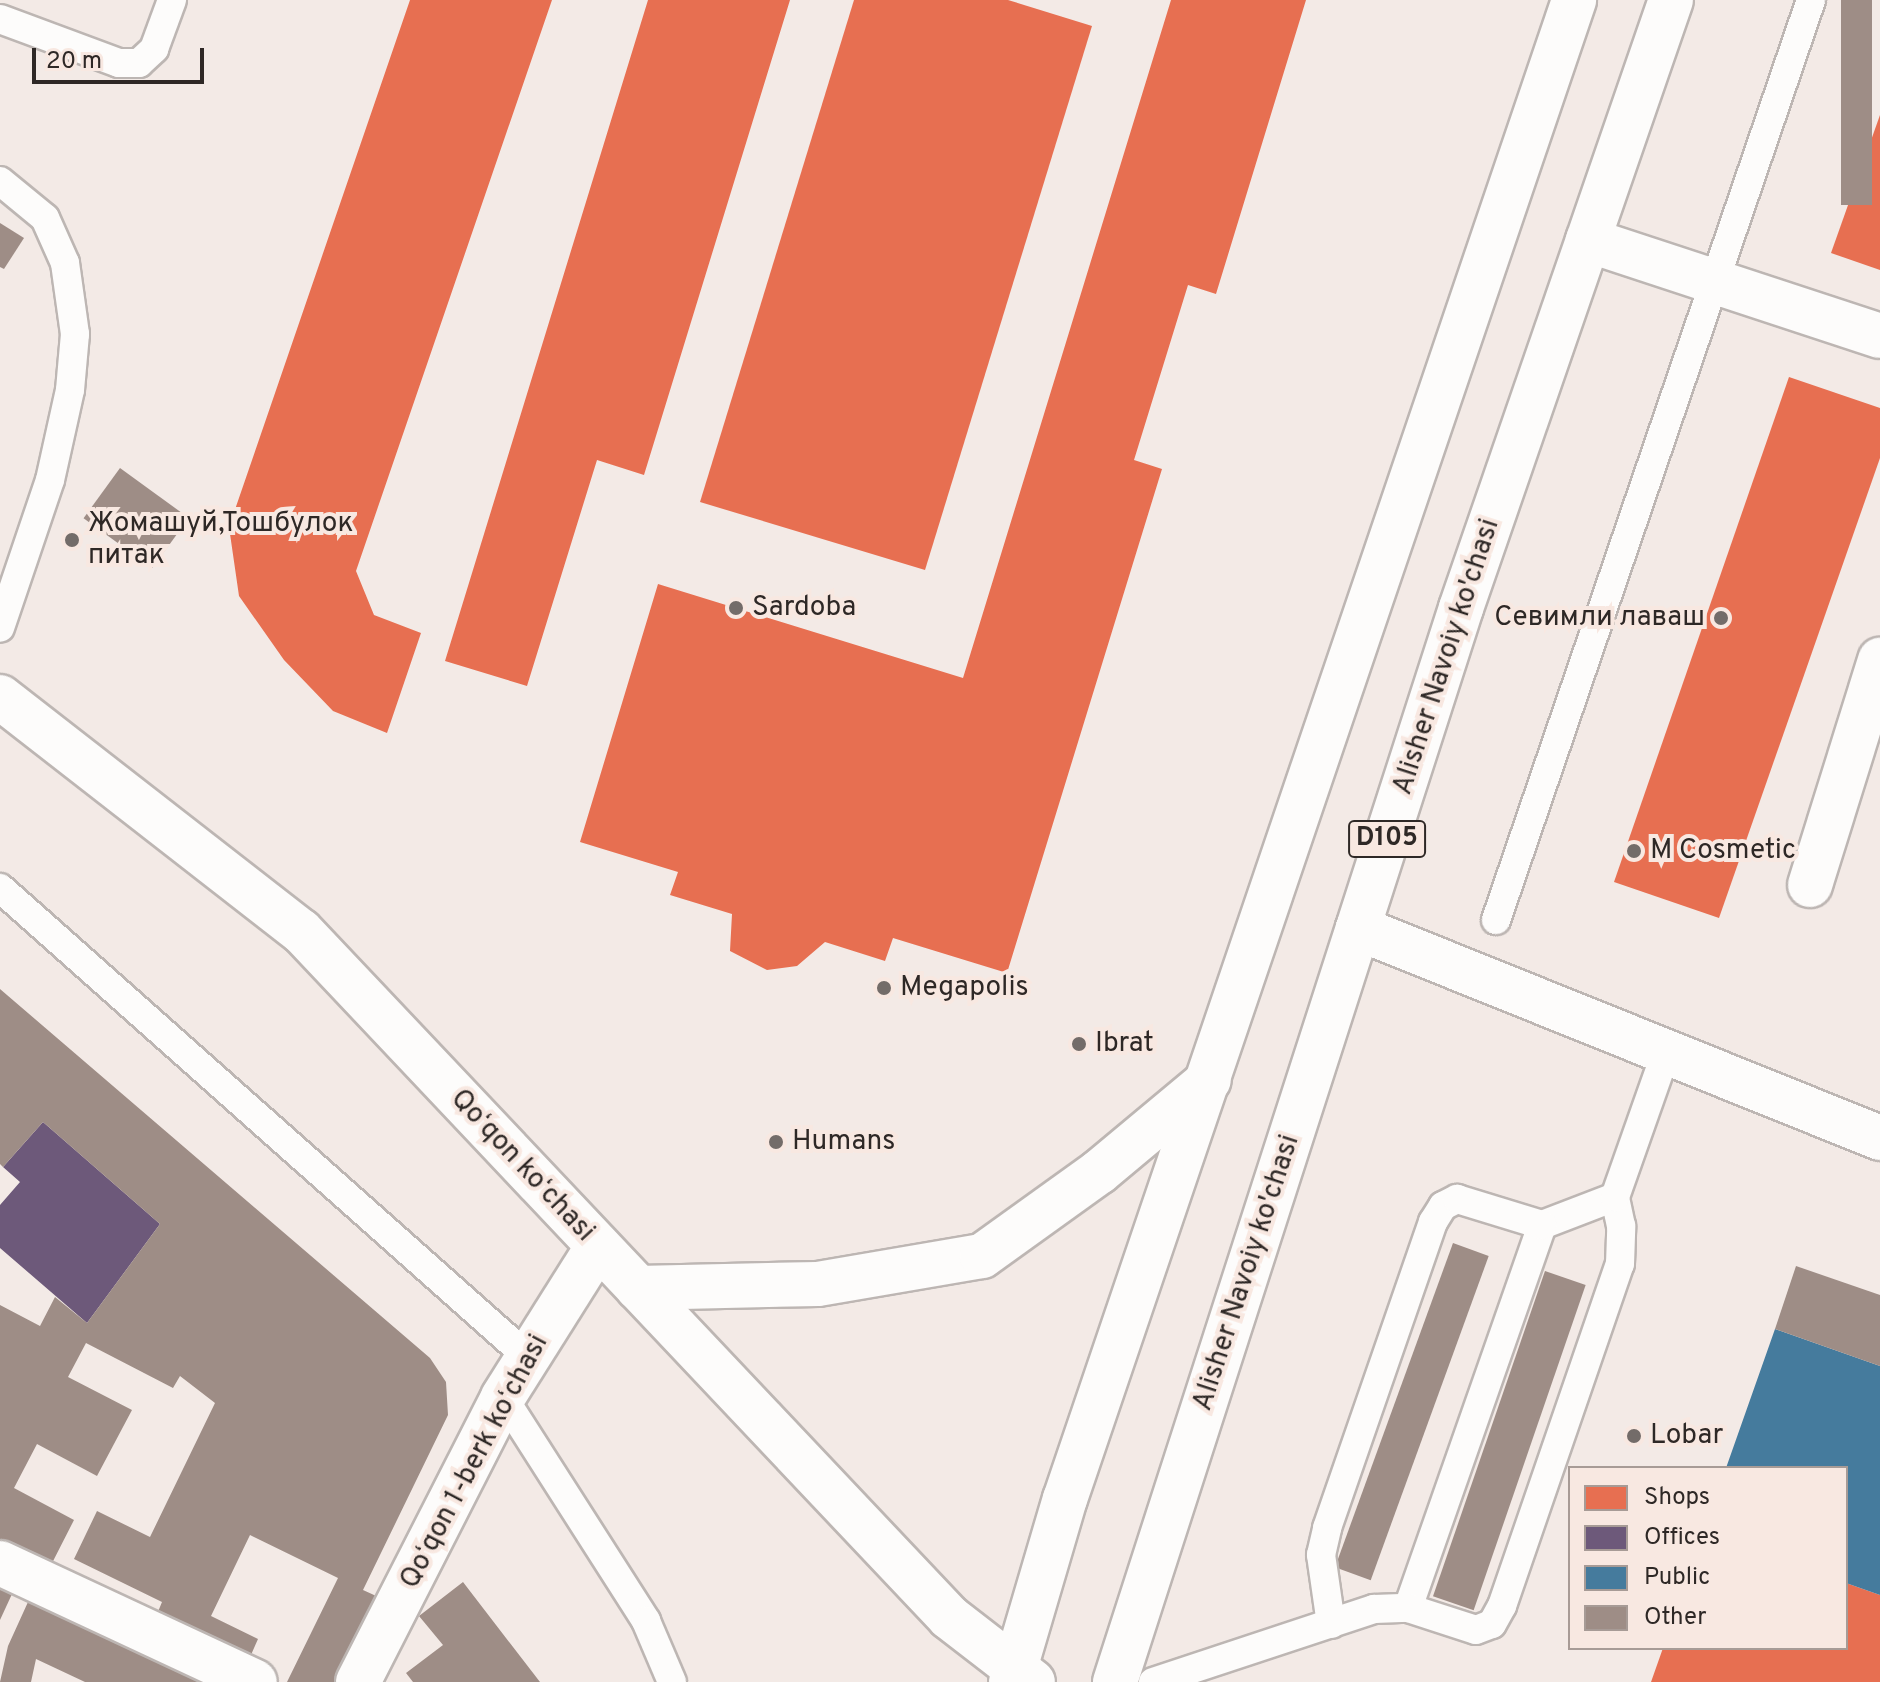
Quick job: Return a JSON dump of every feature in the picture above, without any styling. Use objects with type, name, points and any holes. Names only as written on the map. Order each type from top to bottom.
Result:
[{"type":"main road","points":[[1019,1677],[1065,1499],[1574,0]]},
{"type":"main road","name":"Alisher Navoiy ko'chasi","points":[[1115,1682],[1461,608],[1671,0]]},
{"type":"main road","points":[[1588,240],[1880,336]]},
{"type":"main road","points":[[1810,885],[1880,660]]},
{"type":"main road","name":"Qoʻqon koʻchasi","points":[[6,713],[301,931],[949,1617],[1019,1677]]},
{"type":"main road","points":[[1358,928],[1880,1138]]},
{"type":"main road","points":[[638,1288],[818,1284],[982,1256],[1099,1172],[1209,1080]]},
{"type":"main road","name":"Qoʻqon 1-berk koʻchasi","points":[[358,1682],[503,1397],[598,1246]]},
{"type":"main road","points":[[0,1563],[255,1682]]},
{"type":"lane","points":[[0,19],[119,63],[139,63],[154,49],[172,0]]},
{"type":"lane","points":[[1496,920],[1811,0]]},
{"type":"lane","points":[[0,181],[45,218],[65,263],[75,334],[70,390],[50,480],[0,628]]},
{"type":"lane","points":[[0,888],[529,1358]]},
{"type":"lane","points":[[1153,1682],[1374,1609],[1408,1608],[1476,1630],[1492,1624],[1502,1606],[1620,1264],[1621,1226],[1615,1197],[1666,1052]]},
{"type":"lane","points":[[1331,1624],[1321,1555],[1327,1528],[1433,1222],[1443,1206],[1457,1199],[1542,1225],[1615,1197]]},
{"type":"lane","points":[[1408,1608],[1542,1225]]},
{"type":"lane","points":[[503,1397],[646,1621],[672,1682]]},
{"type":"building: Shops","points":[[410,0],[552,0],[356,571],[374,615],[421,633],[387,733],[333,711],[284,660],[239,596],[229,527]]},
{"type":"building: Shops","points":[[648,0],[790,0],[644,475],[597,460],[527,686],[445,661]]},
{"type":"building: Shops","points":[[854,0],[1008,0],[1092,26],[925,570],[700,502]]},
{"type":"building: Shops","points":[[1171,0],[1306,0],[1216,294],[1188,285],[1134,460],[1162,469],[1007,973],[893,938],[885,961],[825,942],[797,966],[767,970],[730,951],[732,914],[670,895],[678,872],[580,842],[658,584],[963,678]]},
{"type":"building: Shops","points":[[1880,115],[1880,270],[1831,253]]},
{"type":"building: Shops","points":[[1789,377],[1880,408],[1880,458],[1719,918],[1614,882]]},
{"type":"building: Shops","points":[[1848,1584],[1880,1595],[1880,1682],[1651,1682],[1662,1650],[1848,1650]]},
{"type":"building: Offices","points":[[43,1122],[160,1224],[87,1323],[0,1248],[0,1205],[20,1182],[3,1167]]},
{"type":"building: Public","points":[[1775,1329],[1880,1366],[1880,1595],[1848,1584],[1848,1466],[1727,1466]]},
{"type":"building: Other","points":[[1841,0],[1872,0],[1872,205],[1841,205]]},
{"type":"building: Other","points":[[0,223],[24,238],[4,269],[0,267]]},
{"type":"building: Other","points":[[120,468],[189,518],[152,568],[84,518]]},
{"type":"building: Other","points":[[0,989],[430,1358],[446,1382],[448,1415],[363,1590],[385,1600],[345,1682],[287,1682],[338,1578],[250,1535],[211,1616],[258,1639],[247,1664],[155,1619],[162,1602],[74,1559],[97,1511],[150,1537],[215,1403],[180,1376],[173,1388],[86,1343],[68,1377],[132,1410],[97,1476],[37,1444],[14,1488],[74,1520],[48,1571],[0,1545],[0,1305],[40,1326],[55,1297],[87,1323],[160,1224],[43,1122],[3,1167],[0,1164]]},
{"type":"building: Other","points":[[1453,1243],[1489,1256],[1371,1580],[1335,1567]]},
{"type":"building: Other","points":[[1796,1266],[1880,1295],[1880,1366],[1775,1329]]},
{"type":"building: Other","points":[[1545,1271],[1586,1285],[1474,1610],[1433,1596]]},
{"type":"building: Other","points":[[0,1572],[18,1581],[0,1620]]},
{"type":"building: Other","points":[[463,1582],[540,1682],[413,1682],[406,1673],[443,1645],[419,1616]]},
{"type":"building: Other","points":[[33,1591],[227,1682],[85,1682],[36,1659],[31,1682],[0,1682],[8,1646]]},
{"type":"place","name":"Жомашуй,Тошбулок питак","points":[[72,540]]},
{"type":"place","name":"Sardoba","points":[[736,608]]},
{"type":"place","name":"Севимли лаваш","points":[[1721,618]]},
{"type":"place","name":"M Cosmetic","points":[[1634,851]]},
{"type":"place","name":"Megapolis","points":[[884,988]]},
{"type":"place","name":"Ibrat","points":[[1079,1044]]},
{"type":"place","name":"Humans","points":[[776,1142]]},
{"type":"place","name":"Lobar","points":[[1634,1436]]}]
